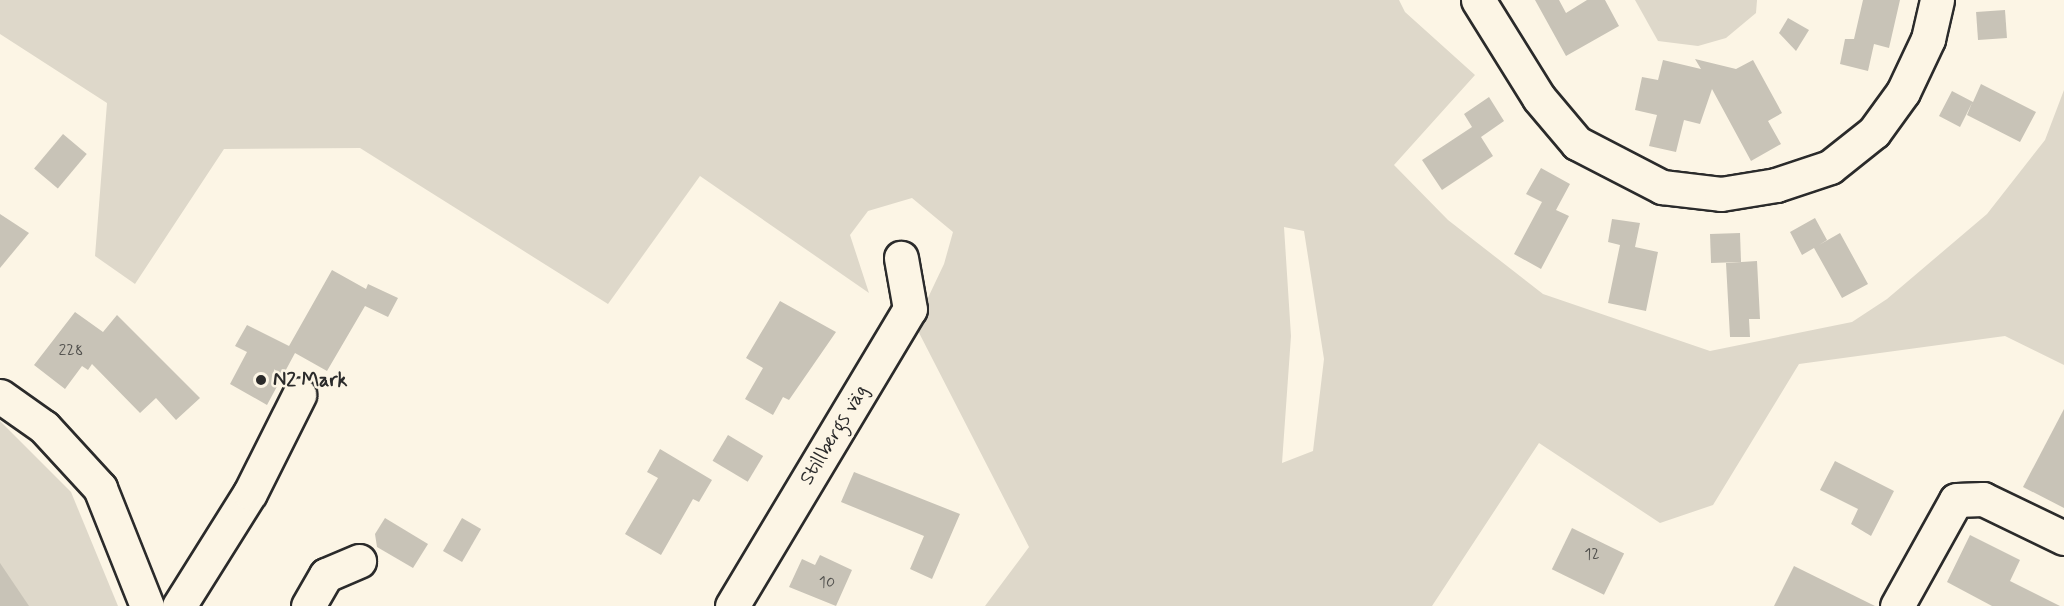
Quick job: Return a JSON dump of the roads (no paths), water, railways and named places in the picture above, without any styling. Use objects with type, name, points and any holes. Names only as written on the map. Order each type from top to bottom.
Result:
[{"type":"street","points":[[1478,0],[1539,98],[1577,143],[1662,187],[1721,194],[1776,186],[1830,167],[1874,132],[1903,92],[1928,39],[1937,0]]},
{"type":"street","name":"Stillbergs väg","points":[[732,606],[910,309],[901,258]]},
{"type":"street","points":[[179,606],[250,493],[299,394]]},
{"type":"street","points":[[0,396],[44,427],[100,488],[147,606]]},
{"type":"street","points":[[1897,606],[1956,500],[1983,499],[2064,538]]},
{"type":"street","points":[[308,606],[326,575],[359,561]]},
{"type":"place","name":"N2 Mark","points":[[261,380]]}]
